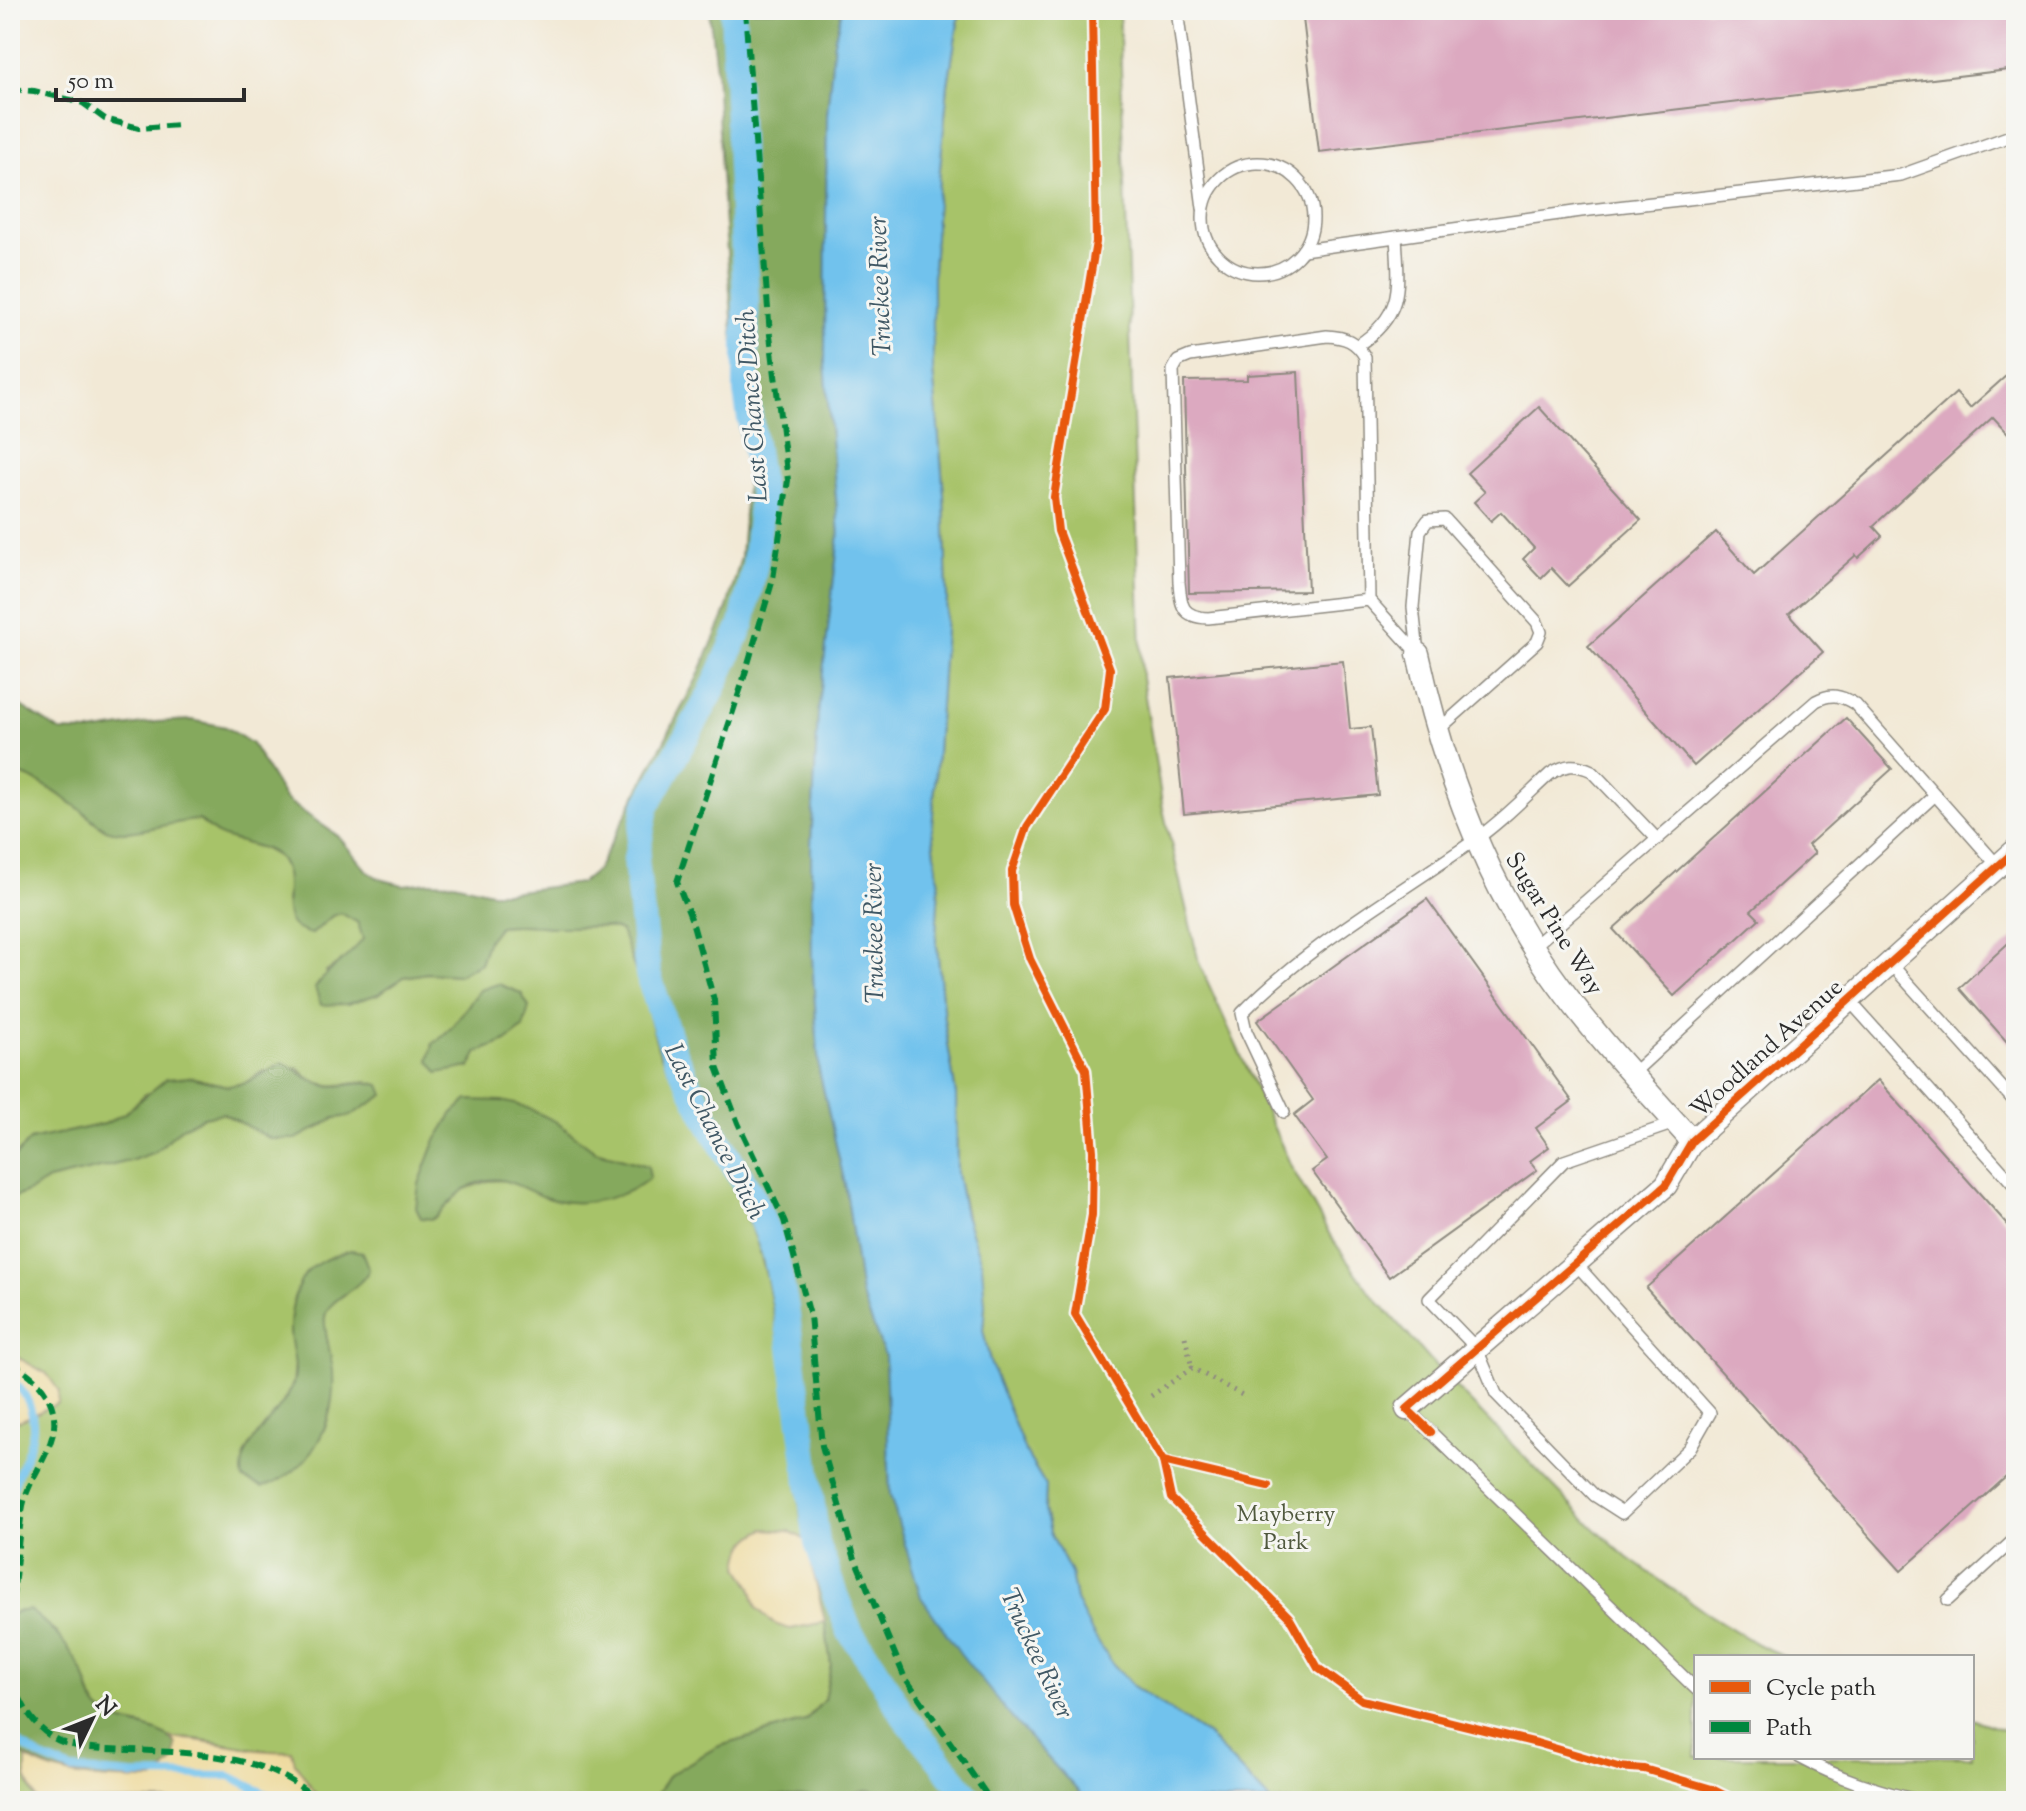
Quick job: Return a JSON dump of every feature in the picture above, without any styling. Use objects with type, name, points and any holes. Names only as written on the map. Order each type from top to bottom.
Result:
[{"type":"street","name":"Sugar Pine Way","points":[[1418,654],[1451,778],[1475,840],[1511,912],[1550,973],[1591,1027],[1692,1141]]},
{"type":"street","name":"Woodland Avenue","points":[[1407,1409],[1666,1185],[1692,1141],[2016,850]]},
{"type":"lane","points":[[1177,10],[1205,233],[1216,253],[1230,265],[1244,271],[1264,273],[1277,270],[1303,250],[1313,226],[1309,196],[1298,180],[1272,165],[1247,164],[1224,174],[1209,192],[1203,211]]},
{"type":"lane","points":[[1303,250],[1581,211],[1901,175],[2016,134]]},
{"type":"lane","points":[[1358,345],[1378,332],[1388,319],[1394,302],[1398,279],[1396,237]]},
{"type":"lane","points":[[1369,600],[1195,617],[1187,613],[1181,603],[1179,582],[1173,370],[1178,361],[1190,356],[1327,336],[1342,337],[1358,345],[1365,357],[1369,600],[1418,654]]},
{"type":"lane","points":[[1418,654],[1413,607],[1420,531],[1428,520],[1445,519],[1537,622],[1541,632],[1537,642],[1437,732]]},
{"type":"lane","points":[[1533,947],[1816,701],[1828,695],[1843,697],[1855,704],[1998,866]]},
{"type":"lane","points":[[1284,1112],[1246,1031],[1242,1013],[1272,982],[1365,914],[1475,840],[1550,774],[1564,766],[1579,765],[1592,771],[1657,839]]},
{"type":"lane","points":[[1632,1074],[1935,795]]},
{"type":"lane","points":[[1890,963],[2016,1103]]},
{"type":"lane","points":[[1849,1000],[2016,1187]]},
{"type":"lane","points":[[1576,1264],[1710,1413],[1690,1448],[1622,1513],[1594,1495],[1496,1394],[1477,1349],[1429,1299],[1564,1161],[1676,1123]]},
{"type":"lane","points":[[1407,1409],[1694,1687]]},
{"type":"lane","points":[[1948,1600],[2016,1538]]},
{"type":"lane","points":[[1803,1759],[1905,1798],[1923,1801]]},
{"type":"path","points":[[1185,1337],[1192,1368],[1244,1396]]},
{"type":"path","points":[[1151,1396],[1192,1368]]},
{"type":"green space","points":[[709,10],[842,10],[834,41],[827,116],[825,362],[839,535],[818,715],[811,846],[812,956],[819,1070],[846,1189],[861,1294],[885,1356],[890,1495],[1011,1717],[1087,1801],[923,1801],[869,1790],[832,1797],[772,1796],[758,1801],[650,1801],[669,1775],[717,1747],[805,1721],[824,1700],[831,1665],[825,1622],[801,1517],[787,1386],[767,1278],[757,1242],[743,1206],[660,1054],[621,931],[597,926],[499,926],[488,940],[480,963],[458,975],[427,973],[404,977],[378,994],[347,1004],[321,1005],[315,988],[363,939],[358,923],[341,913],[332,916],[312,934],[299,930],[291,923],[286,905],[286,873],[277,856],[262,848],[219,835],[199,820],[137,831],[106,829],[47,787],[10,772],[10,699],[60,731],[90,732],[192,720],[226,727],[252,744],[285,799],[338,836],[367,871],[380,879],[403,885],[454,883],[491,892],[509,892],[581,883],[597,870],[697,678],[726,611],[741,557],[748,462],[736,369],[716,69]]},
{"type":"green space","name":"Mayberry Park","points":[[960,10],[1119,10],[1142,678],[1163,809],[1199,963],[1292,1168],[1331,1237],[1369,1291],[1438,1369],[1592,1526],[1623,1554],[1705,1612],[1757,1644],[1782,1655],[1694,1655],[1694,1759],[1974,1759],[1974,1720],[2016,1734],[2016,1801],[1270,1801],[1207,1735],[1133,1686],[1111,1662],[1090,1631],[1076,1600],[1071,1573],[1050,1533],[1045,1510],[1046,1486],[1025,1451],[990,1362],[983,1330],[985,1305],[957,1174],[956,1095],[944,1019],[936,935],[939,886],[932,830],[947,598],[944,494],[933,371],[933,271],[948,85]]},
{"type":"green space","points":[[10,772],[29,777],[47,787],[106,830],[125,832],[199,820],[217,834],[264,849],[280,858],[288,878],[286,903],[312,934],[332,916],[341,913],[358,923],[364,938],[351,955],[326,972],[347,1004],[378,994],[404,977],[427,973],[458,975],[480,963],[488,940],[499,926],[597,926],[621,931],[660,1054],[743,1206],[767,1278],[787,1386],[806,1540],[789,1531],[739,1567],[751,1587],[757,1607],[791,1629],[825,1622],[831,1665],[824,1700],[805,1721],[717,1747],[669,1775],[650,1801],[321,1801],[294,1763],[291,1751],[275,1752],[171,1738],[142,1726],[109,1719],[95,1706],[83,1674],[55,1631],[29,1610],[10,1616],[10,1422],[22,1420],[47,1374],[10,1353],[10,1199],[48,1180],[155,1152],[182,1127],[204,1117],[222,1113],[271,1139],[317,1129],[335,1118],[350,1116],[368,1081],[322,1084],[298,1068],[261,1072],[245,1083],[227,1086],[190,1077],[145,1094],[125,1113],[105,1124],[30,1140],[10,1162]],"holes":[[[498,984],[521,993],[506,1041],[478,1052],[433,1044],[450,1029],[480,990]],[[576,1138],[595,1151],[648,1166],[533,1192],[508,1180],[488,1181],[465,1189],[419,1185],[435,1142]],[[326,1259],[345,1294],[330,1306],[325,1317],[333,1382],[332,1400],[329,1416],[315,1445],[305,1458],[275,1483],[250,1445],[280,1408],[293,1383],[295,1363],[290,1330],[294,1297],[305,1274]]]},
{"type":"green space","points":[[498,984],[521,993],[529,1007],[523,1028],[506,1041],[478,1052],[470,1067],[438,1073],[429,1060],[433,1044],[450,1029],[480,990]]},
{"type":"green space","points":[[282,1063],[322,1085],[373,1083],[380,1085],[384,1095],[350,1116],[335,1118],[296,1139],[271,1139],[223,1113],[204,1117],[182,1127],[155,1152],[48,1180],[10,1199],[10,1162],[30,1140],[105,1124],[125,1113],[166,1079],[190,1077],[227,1086],[245,1083]]},
{"type":"green space","points":[[468,1100],[502,1101],[523,1106],[555,1121],[595,1151],[648,1166],[650,1178],[617,1196],[580,1202],[543,1197],[501,1180],[478,1182],[457,1195],[433,1219],[421,1218],[416,1208],[419,1184],[435,1142],[453,1113]]},
{"type":"green space","points":[[351,1250],[362,1252],[369,1270],[358,1284],[331,1305],[325,1317],[333,1390],[325,1426],[317,1443],[295,1470],[280,1480],[262,1487],[243,1479],[242,1466],[246,1453],[293,1384],[295,1370],[290,1322],[293,1302],[301,1282],[308,1271],[319,1263]]},
{"type":"green space","points":[[29,1610],[67,1647],[99,1709],[117,1720],[158,1732],[176,1744],[175,1760],[154,1780],[78,1776],[42,1765],[10,1744],[10,1616]]},
{"type":"green space","points":[[10,1744],[26,1758],[26,1777],[36,1801],[10,1801]]},
{"type":"green space","points":[[869,1790],[923,1801],[758,1801],[772,1796],[832,1797]]},
{"type":"sand","points":[[10,1353],[47,1374],[59,1391],[58,1403],[22,1420],[10,1422]]},
{"type":"sand","points":[[765,1529],[789,1531],[806,1540],[825,1622],[790,1629],[774,1624],[757,1608],[751,1587],[739,1567],[746,1544]]},
{"type":"sand","points":[[171,1738],[292,1751],[295,1763],[321,1801],[37,1801],[26,1777],[26,1758],[40,1766],[71,1775],[154,1780],[175,1760],[176,1744]]},
{"type":"water","name":"Truckee River","points":[[842,10],[960,10],[948,85],[933,271],[933,371],[944,494],[947,598],[932,830],[939,886],[936,936],[944,1019],[956,1095],[957,1174],[965,1215],[982,1265],[983,1330],[990,1362],[1025,1451],[1046,1486],[1045,1510],[1050,1533],[1071,1573],[1076,1600],[1091,1631],[1111,1662],[1133,1686],[1207,1735],[1270,1801],[1087,1801],[1011,1717],[921,1597],[890,1495],[885,1356],[861,1294],[846,1189],[819,1070],[812,956],[811,846],[818,715],[839,535],[825,362],[827,116],[834,41]]},
{"type":"building","points":[[1302,10],[2016,10],[2016,69],[1319,152]]},
{"type":"building","points":[[2016,367],[2016,442],[1993,417],[1873,526],[1882,536],[1789,614],[1823,652],[1694,766],[1588,646],[1716,532],[1754,575],[1956,393],[1970,408]]},
{"type":"building","points":[[1298,372],[1308,591],[1189,593],[1184,381],[1247,380],[1247,375]]},
{"type":"building","points":[[1539,407],[1641,520],[1568,586],[1551,568],[1541,578],[1523,559],[1534,548],[1501,512],[1491,521],[1474,502],[1485,492],[1467,473]]},
{"type":"building","points":[[1343,661],[1350,729],[1371,727],[1378,795],[1184,814],[1170,678]]},
{"type":"building","points":[[1846,718],[1892,769],[1808,845],[1815,853],[1751,911],[1759,919],[1674,996],[1613,929]]},
{"type":"building","points":[[1427,899],[1572,1101],[1536,1128],[1549,1147],[1530,1161],[1537,1170],[1389,1277],[1312,1171],[1327,1160],[1294,1115],[1313,1100],[1257,1021]]},
{"type":"building","points":[[2016,936],[2016,1052],[1959,988]]},
{"type":"building","points":[[1878,1080],[2016,1234],[2016,1468],[1901,1571],[1646,1288]]},
{"type":"waterway","name":"Last Chance Ditch","points":[[733,10],[746,298],[746,392],[762,496],[755,565],[742,624],[711,693],[646,807],[636,859],[648,974],[675,1056],[710,1125],[754,1199],[775,1252],[786,1308],[817,1543],[835,1595],[850,1632],[903,1715],[972,1801]]},
{"type":"waterway","points":[[10,1381],[16,1384],[28,1401],[33,1429],[10,1501]]},
{"type":"waterway","points":[[10,1733],[13,1739],[40,1757],[72,1770],[131,1775],[230,1776],[280,1801]]},
{"type":"marked path","points":[[745,10],[770,335],[788,480],[773,579],[677,882],[692,921],[714,1000],[717,1067],[738,1123],[784,1220],[810,1315],[822,1446],[854,1556],[904,1676],[991,1801]]},
{"type":"marked path","points":[[10,89],[34,91],[83,103],[105,119],[139,128],[179,125]]},
{"type":"marked path","points":[[10,1363],[38,1383],[54,1414],[49,1446],[24,1501],[10,1616]]},
{"type":"marked path","points":[[10,1664],[15,1687],[26,1710],[42,1729],[62,1742],[95,1748],[179,1752],[229,1759],[276,1773],[318,1801]]},
{"type":"cycle path","points":[[1092,10],[1096,242],[1054,497],[1058,531],[1110,669],[1105,709],[1027,827],[1012,871],[1013,905],[1030,959],[1086,1070],[1093,1151],[1092,1215],[1075,1314],[1163,1461],[1171,1498],[1289,1617],[1318,1668],[1362,1700],[1537,1743],[1618,1767],[1644,1769],[1712,1789],[1736,1801]]},
{"type":"cycle path","points":[[1431,1432],[1407,1409],[1666,1185],[1692,1141],[2016,850]]},
{"type":"cycle path","points":[[1163,1461],[1268,1486]]}]
